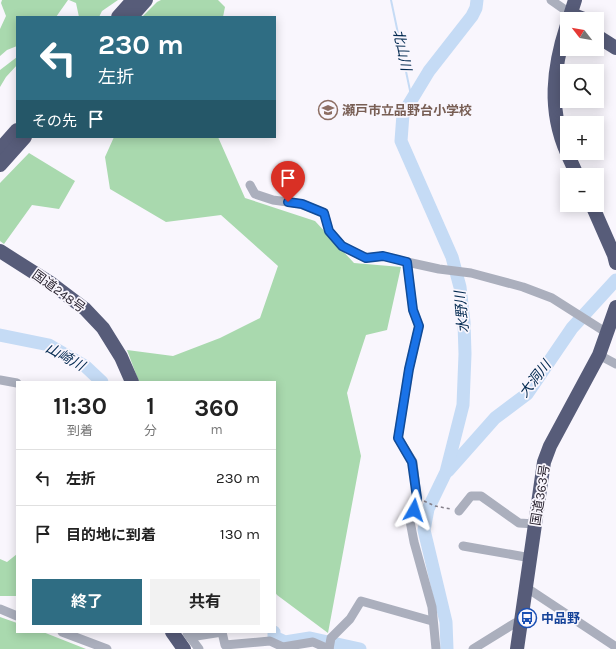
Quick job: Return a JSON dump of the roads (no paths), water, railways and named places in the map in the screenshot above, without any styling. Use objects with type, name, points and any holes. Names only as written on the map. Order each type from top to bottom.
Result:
[{"type":"highway","points":[[119,16],[133,0]]},
{"type":"highway","points":[[132,16],[146,0]]},
{"type":"highway","points":[[572,12],[575,0]]},
{"type":"highway","points":[[604,30],[616,38]]},
{"type":"highway","points":[[604,40],[616,48]]},
{"type":"highway","points":[[560,49],[555,73],[554,92],[555,111],[560,134]]},
{"type":"highway","points":[[0,148],[16,131]]},
{"type":"highway","points":[[0,165],[24,138]]},
{"type":"highway","points":[[595,212],[616,263]]},
{"type":"highway","name":"国道248号","points":[[0,251],[52,284],[86,309],[103,328],[121,357],[132,381]]},
{"type":"highway","name":"国道363号","points":[[517,649],[544,462],[550,446],[599,355],[616,307]]},
{"type":"highway","points":[[174,633],[187,639]]},
{"type":"street","points":[[551,0],[564,12]]},
{"type":"street","points":[[250,185],[255,194],[273,200],[302,204],[324,213],[329,231],[342,246],[366,258],[383,256],[438,269],[471,273],[523,287],[552,298],[607,333]]},
{"type":"street","points":[[407,262],[413,310],[419,326],[409,369],[398,438],[412,462],[417,498],[410,521],[414,542],[432,607],[432,621],[436,649]]},
{"type":"street","points":[[599,355],[616,364]]},
{"type":"street","points":[[0,380],[16,383]]},
{"type":"street","points":[[459,511],[471,496],[481,496],[519,523],[535,524]]},
{"type":"street","points":[[463,546],[531,558]]},
{"type":"street","points":[[527,588],[616,647]]},
{"type":"street","points":[[222,633],[225,645],[270,641],[283,647],[313,642],[329,649],[331,638],[350,619],[361,602],[432,621]]},
{"type":"street","points":[[0,608],[16,616]]},
{"type":"street","points":[[473,649],[515,622],[521,621]]},
{"type":"street","points":[[65,633],[107,649]]},
{"type":"street","points":[[187,639],[217,633]]},
{"type":"street","points":[[187,639],[199,649]]},
{"type":"waterway","name":"北山川","points":[[391,0],[412,100]]},
{"type":"waterway","name":"水野川","points":[[447,649],[446,622],[424,530],[428,509],[446,472],[463,405],[465,354],[464,322],[460,287],[452,257],[401,141],[403,114],[429,71],[472,16],[476,8],[477,0]]},
{"type":"waterway","name":"大洞川","points":[[448,471],[495,418],[527,394],[572,328],[616,280]]},
{"type":"waterway","name":"山崎川","points":[[0,335],[49,345],[85,366],[101,381]]},
{"type":"waterway","name":"山崎川","points":[[274,633],[274,637],[285,642],[310,638],[360,649]]},
{"type":"place","name":"瀬戸市立品野台小学校","points":[[328,110]]},
{"type":"place","name":"中品野","points":[[527,618]]}]
